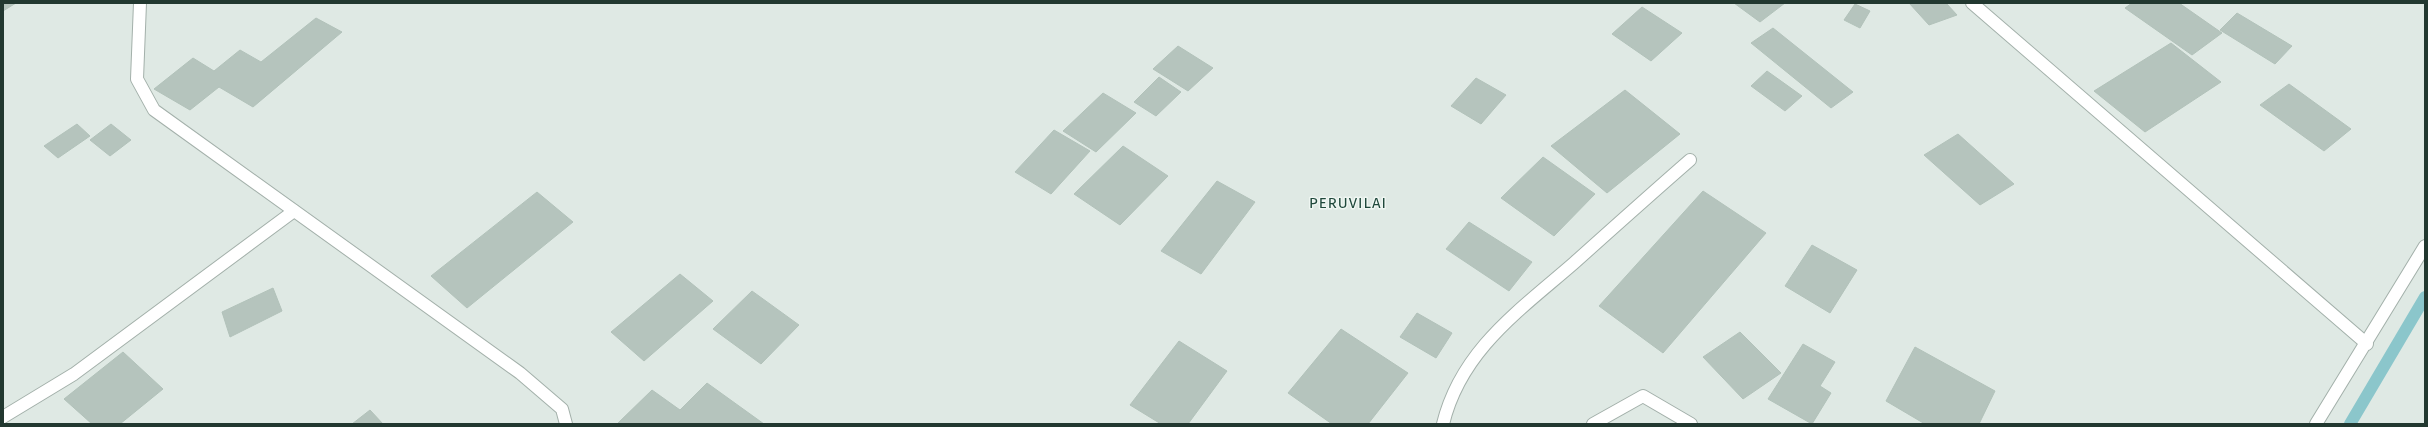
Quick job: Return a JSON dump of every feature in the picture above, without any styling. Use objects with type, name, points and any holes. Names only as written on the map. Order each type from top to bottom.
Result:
[{"type":"street","points":[[140,3],[137,79],[154,110],[520,373],[562,409],[566,424]]},
{"type":"street","points":[[1972,3],[2367,344]]},
{"type":"street","points":[[1443,424],[1454,386],[1466,366],[1492,335],[1690,160]]},
{"type":"street","points":[[3,417],[74,374],[294,211]]},
{"type":"street","points":[[2316,424],[2367,344],[2425,246]]},
{"type":"street","points":[[1593,424],[1643,396],[1691,424]]},
{"type":"building","points":[[3,3],[16,3],[3,11]]},
{"type":"building","points":[[1734,3],[1785,3],[1760,22]]},
{"type":"building","points":[[1909,3],[1946,3],[1957,15],[1929,25]]},
{"type":"building","points":[[2132,3],[2179,3],[2222,33],[2192,55],[2125,8]]},
{"type":"building","points":[[1855,4],[1870,11],[1860,28],[1844,20]]},
{"type":"building","points":[[1642,7],[1682,33],[1651,61],[1612,34]]},
{"type":"building","points":[[2237,13],[2292,46],[2275,64],[2220,30]]},
{"type":"building","points":[[316,18],[342,32],[253,107],[219,87],[190,110],[154,89],[193,58],[214,71],[240,50],[261,62]]},
{"type":"building","points":[[1773,28],[1853,92],[1831,108],[1751,43]]},
{"type":"building","points":[[2171,43],[2221,82],[2145,132],[2094,91]]},
{"type":"building","points":[[1178,46],[1213,68],[1188,91],[1153,69]]},
{"type":"building","points":[[1767,71],[1802,96],[1785,111],[1751,86]]},
{"type":"building","points":[[1159,77],[1181,92],[1156,116],[1134,102]]},
{"type":"building","points":[[1476,78],[1506,95],[1481,124],[1451,106]]},
{"type":"building","points":[[2289,84],[2351,129],[2324,151],[2260,105]]},
{"type":"building","points":[[1625,90],[1680,134],[1607,193],[1551,146]]},
{"type":"building","points":[[1103,93],[1136,113],[1096,152],[1063,131]]},
{"type":"building","points":[[77,124],[90,136],[58,158],[44,146]]},
{"type":"building","points":[[111,124],[131,140],[110,156],[90,140]]},
{"type":"building","points":[[1054,130],[1090,151],[1051,194],[1015,172]]},
{"type":"building","points":[[1958,134],[2014,184],[1980,205],[1924,155]]},
{"type":"building","points":[[1123,146],[1168,176],[1120,225],[1074,194]]},
{"type":"building","points":[[1543,157],[1595,194],[1554,236],[1501,198]]},
{"type":"building","points":[[1217,181],[1255,202],[1201,274],[1161,251]]},
{"type":"building","points":[[1703,191],[1766,233],[1663,353],[1599,306]]},
{"type":"building","points":[[537,192],[573,222],[467,308],[431,276]]},
{"type":"building","points":[[1469,222],[1532,262],[1509,291],[1446,249]]},
{"type":"building","points":[[1812,245],[1857,270],[1830,313],[1785,286]]},
{"type":"building","points":[[680,274],[713,301],[644,361],[611,332]]},
{"type":"building","points":[[273,288],[282,311],[230,337],[222,312]]},
{"type":"building","points":[[752,291],[799,325],[761,364],[713,329]]},
{"type":"building","points":[[1417,313],[1452,333],[1436,358],[1400,337]]},
{"type":"building","points":[[1341,329],[1408,373],[1368,424],[1332,424],[1288,393]]},
{"type":"building","points":[[1740,332],[1781,373],[1743,399],[1703,357]]},
{"type":"building","points":[[1179,341],[1227,371],[1188,424],[1161,424],[1130,405]]},
{"type":"building","points":[[1803,344],[1835,362],[1820,386],[1831,393],[1812,424],[1768,399]]},
{"type":"building","points":[[1915,347],[1995,391],[1979,424],[1925,424],[1886,401]]},
{"type":"building","points":[[123,352],[163,389],[120,424],[92,424],[64,399]]},
{"type":"building","points":[[707,383],[764,424],[617,424],[652,390],[680,410]]},
{"type":"building","points":[[370,410],[383,424],[352,424]]},
{"type":"waterway","points":[[2350,424],[2425,297]]},
{"type":"district","name":"PERUVILAI","points":[[1348,203]]}]
